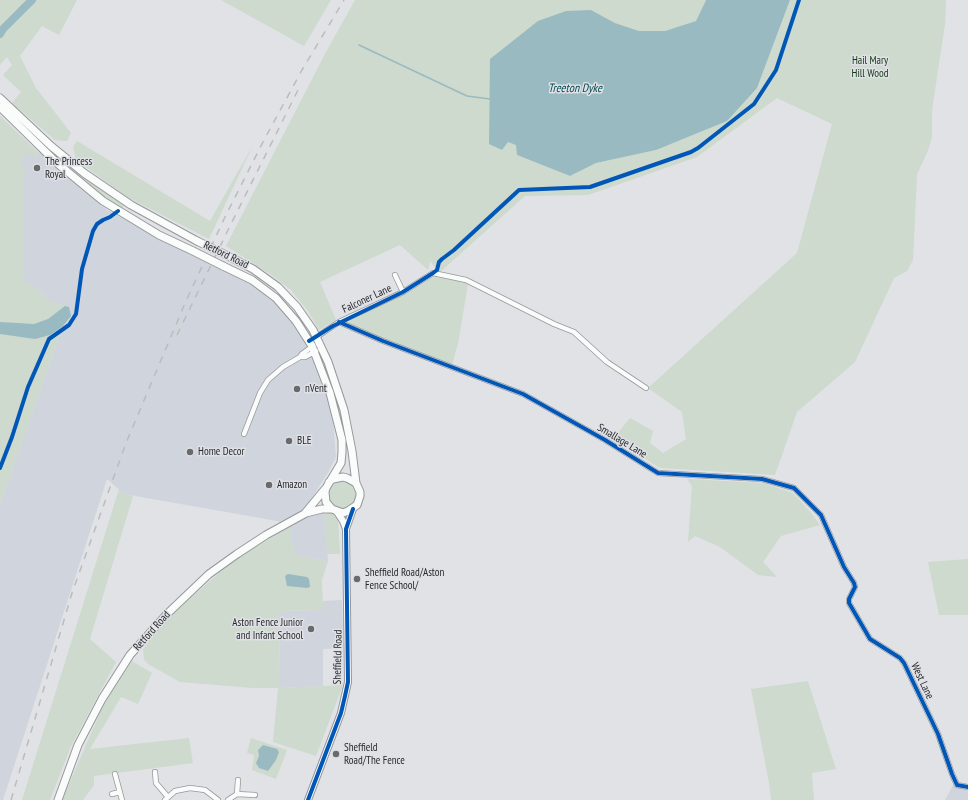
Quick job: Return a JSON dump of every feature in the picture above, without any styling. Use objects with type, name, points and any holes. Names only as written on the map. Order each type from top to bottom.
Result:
[{"type":"main road","name":"Retford Road","points":[[0,98],[51,146],[84,173],[131,205],[197,242],[253,268],[283,291],[297,307],[316,337],[336,386],[344,410],[356,483]]},
{"type":"main road","name":"Retford Road","points":[[0,107],[57,163],[103,201],[159,235],[252,280],[276,298],[296,321],[312,346],[330,393],[342,440],[341,462],[328,485],[306,513]]},
{"type":"main road","points":[[342,477],[356,483],[360,496],[357,505],[348,512],[335,510],[328,506],[325,497],[328,485],[342,477]]},
{"type":"main road","name":"Retford Road","points":[[58,800],[78,745],[102,699],[130,655],[167,614],[209,574],[266,534],[306,513],[322,509],[335,510]]},
{"type":"street","name":"Falconer Lane","points":[[244,434],[260,393],[268,380],[283,367],[300,357],[304,357],[312,346],[316,337],[339,322],[403,292],[432,273],[466,280],[554,324],[574,332],[607,362],[646,388]]},
{"type":"street","points":[[395,275],[403,292]]},
{"type":"street","name":"Smallage Lane","points":[[339,322],[383,341],[523,394],[605,440],[658,473],[762,479],[794,488],[821,515],[844,567],[854,583],[855,587],[853,591]]},
{"type":"street","points":[[312,346],[320,345]]},
{"type":"street","name":"Sheffield Road","points":[[346,529],[353,509]]},
{"type":"street","name":"Sheffield Road","points":[[308,800],[341,713],[348,682],[346,529],[343,520],[335,510]]},
{"type":"street","name":"West Lane","points":[[853,591],[849,599],[849,603],[870,639],[900,658],[904,663],[938,734],[957,785],[968,787]]},
{"type":"street","points":[[154,772],[156,784],[166,799],[179,789],[190,788],[205,790],[218,800]]},
{"type":"street","points":[[115,774],[122,800]]},
{"type":"street","points":[[237,794],[238,780]]},
{"type":"street","points":[[112,794],[120,792]]},
{"type":"street","points":[[228,800],[237,794],[255,795]]},
{"type":"shaded area","points":[[28,151],[38,155],[40,151],[107,210],[193,256],[260,289],[279,305],[297,328],[312,354],[324,387],[333,420],[336,457],[311,499],[324,514],[328,561],[296,556],[290,536],[291,526],[277,521],[124,494],[107,479],[3,800],[0,800],[0,504],[63,326],[71,316],[47,300],[41,292],[24,282],[24,171],[16,164]]},
{"type":"shaded area","name":"Aston Fence Junior and Infant School","points":[[342,600],[343,648],[323,649],[323,686],[279,688],[280,611],[322,610],[323,601]]},
{"type":"shaded area","points":[[953,785],[968,790],[968,800],[945,800]]},
{"type":"green space","points":[[0,0],[77,0],[59,35],[42,26],[20,56],[36,88],[71,133],[67,141],[55,140],[12,103],[21,92],[3,75],[12,65],[7,57],[0,65]]},
{"type":"green space","points":[[221,0],[331,0],[304,46]]},
{"type":"green space","name":"Hail Mary Hill Wood","points":[[355,0],[706,0],[696,21],[665,31],[639,31],[615,23],[591,10],[490,95],[489,144],[508,142],[517,145],[517,155],[570,176],[596,163],[656,150],[757,88],[790,0],[946,0],[945,24],[932,110],[932,138],[917,174],[913,260],[907,271],[894,278],[855,362],[797,412],[775,475],[660,468],[613,439],[630,418],[653,431],[650,443],[663,453],[686,439],[682,412],[648,388],[797,253],[832,124],[777,98],[697,157],[588,195],[525,196],[439,273],[430,261],[428,270],[400,245],[320,282],[336,320],[319,330],[308,311],[291,290],[270,274],[226,246],[326,52]]},
{"type":"green space","points":[[0,116],[39,153],[36,158],[29,152],[19,163],[27,172],[24,172],[24,281],[41,292],[47,300],[69,307],[71,316],[63,326],[0,504]]},
{"type":"green space","points":[[77,141],[210,221],[253,145],[209,239],[127,197],[76,160],[73,147]]},
{"type":"green space","points":[[63,159],[125,205],[124,207],[121,208],[95,190],[63,162]]},
{"type":"green space","points":[[434,277],[459,280],[468,284],[458,343],[452,365],[348,324],[348,322],[355,318],[404,294]]},
{"type":"green space","points":[[687,479],[763,483],[793,493],[820,525],[781,536],[763,562],[777,577],[758,575],[720,547],[695,536],[688,542],[692,486]]},
{"type":"green space","points":[[342,480],[352,484],[356,494],[352,504],[342,508],[332,504],[328,494],[332,484]]},
{"type":"green space","points":[[119,489],[124,494],[133,496],[90,639],[116,662],[71,746],[50,800],[22,800]]},
{"type":"green space","points":[[332,513],[338,519],[340,554],[327,554],[324,514]]},
{"type":"green space","points":[[291,526],[290,536],[296,556],[328,561],[322,580],[323,610],[280,611],[279,688],[343,685],[316,756],[273,742],[278,688],[253,688],[180,682],[148,664],[144,660],[143,649],[165,622],[194,595],[234,560]]},
{"type":"green space","points":[[968,559],[968,615],[939,615],[928,562]]},
{"type":"green space","points":[[132,661],[152,673],[138,704],[121,697],[90,749],[189,738],[193,763],[94,776],[94,785],[83,800],[62,800],[104,704]]},
{"type":"green space","points":[[808,681],[836,769],[812,773],[814,800],[771,800],[751,689]]},
{"type":"green space","points":[[251,738],[287,750],[276,779],[252,770],[254,755],[247,753]]},
{"type":"water","name":"Treeton Dyke","points":[[706,0],[790,0],[757,88],[727,121],[656,150],[596,163],[570,176],[517,155],[516,145],[508,142],[502,150],[489,144],[490,59],[538,21],[566,11],[591,10],[615,23],[639,31],[665,31],[696,21]]},
{"type":"water","points":[[65,306],[69,307],[71,316],[63,326],[50,335],[35,339],[0,334],[0,322],[34,324],[48,319]]},
{"type":"water","points":[[288,574],[307,577],[309,579],[310,587],[287,586],[285,576]]},
{"type":"water","points":[[263,745],[277,749],[279,752],[276,760],[268,771],[259,768],[256,763],[259,756],[258,750]]},
{"type":"waterway","points":[[0,34],[3,29],[32,0]]},
{"type":"waterway","points":[[359,45],[467,96],[490,99]]},
{"type":"railway","points":[[11,800],[72,593],[126,443],[186,301],[225,217],[302,70],[344,0]]},
{"type":"railway","points":[[177,335],[300,86]]},
{"type":"cycle path","points":[[309,341],[333,326],[403,292],[433,273],[437,270],[439,262],[442,259],[454,250],[519,190],[590,187],[691,152],[698,148],[754,104],[776,70],[799,0]]},
{"type":"cycle path","points":[[0,468],[12,437],[28,387],[49,339],[69,325],[76,314],[82,269],[93,231],[97,224],[118,211]]},
{"type":"cycle path","points":[[339,322],[383,341],[523,394],[605,440],[658,473],[762,479],[794,488],[821,515],[844,567],[854,583],[855,587],[849,599],[849,603],[870,639],[900,658],[904,663],[938,734],[957,785],[968,787]]},
{"type":"cycle path","points":[[308,800],[341,713],[348,682],[346,529],[353,509]]},
{"type":"place","name":"The Princess Royal","points":[[37,168]]},
{"type":"place","name":"nVent","points":[[297,389]]},
{"type":"place","name":"BLE","points":[[289,441]]},
{"type":"place","name":"Home Decor","points":[[190,452]]},
{"type":"place","name":"Amazon","points":[[269,485]]},
{"type":"place","name":"Sheffield Road/Aston Fence School/","points":[[357,579]]},
{"type":"place","name":"Aston Fence Junior and Infant School","points":[[311,629]]},
{"type":"place","name":"Sheffield Road/The Fence","points":[[336,754]]}]
